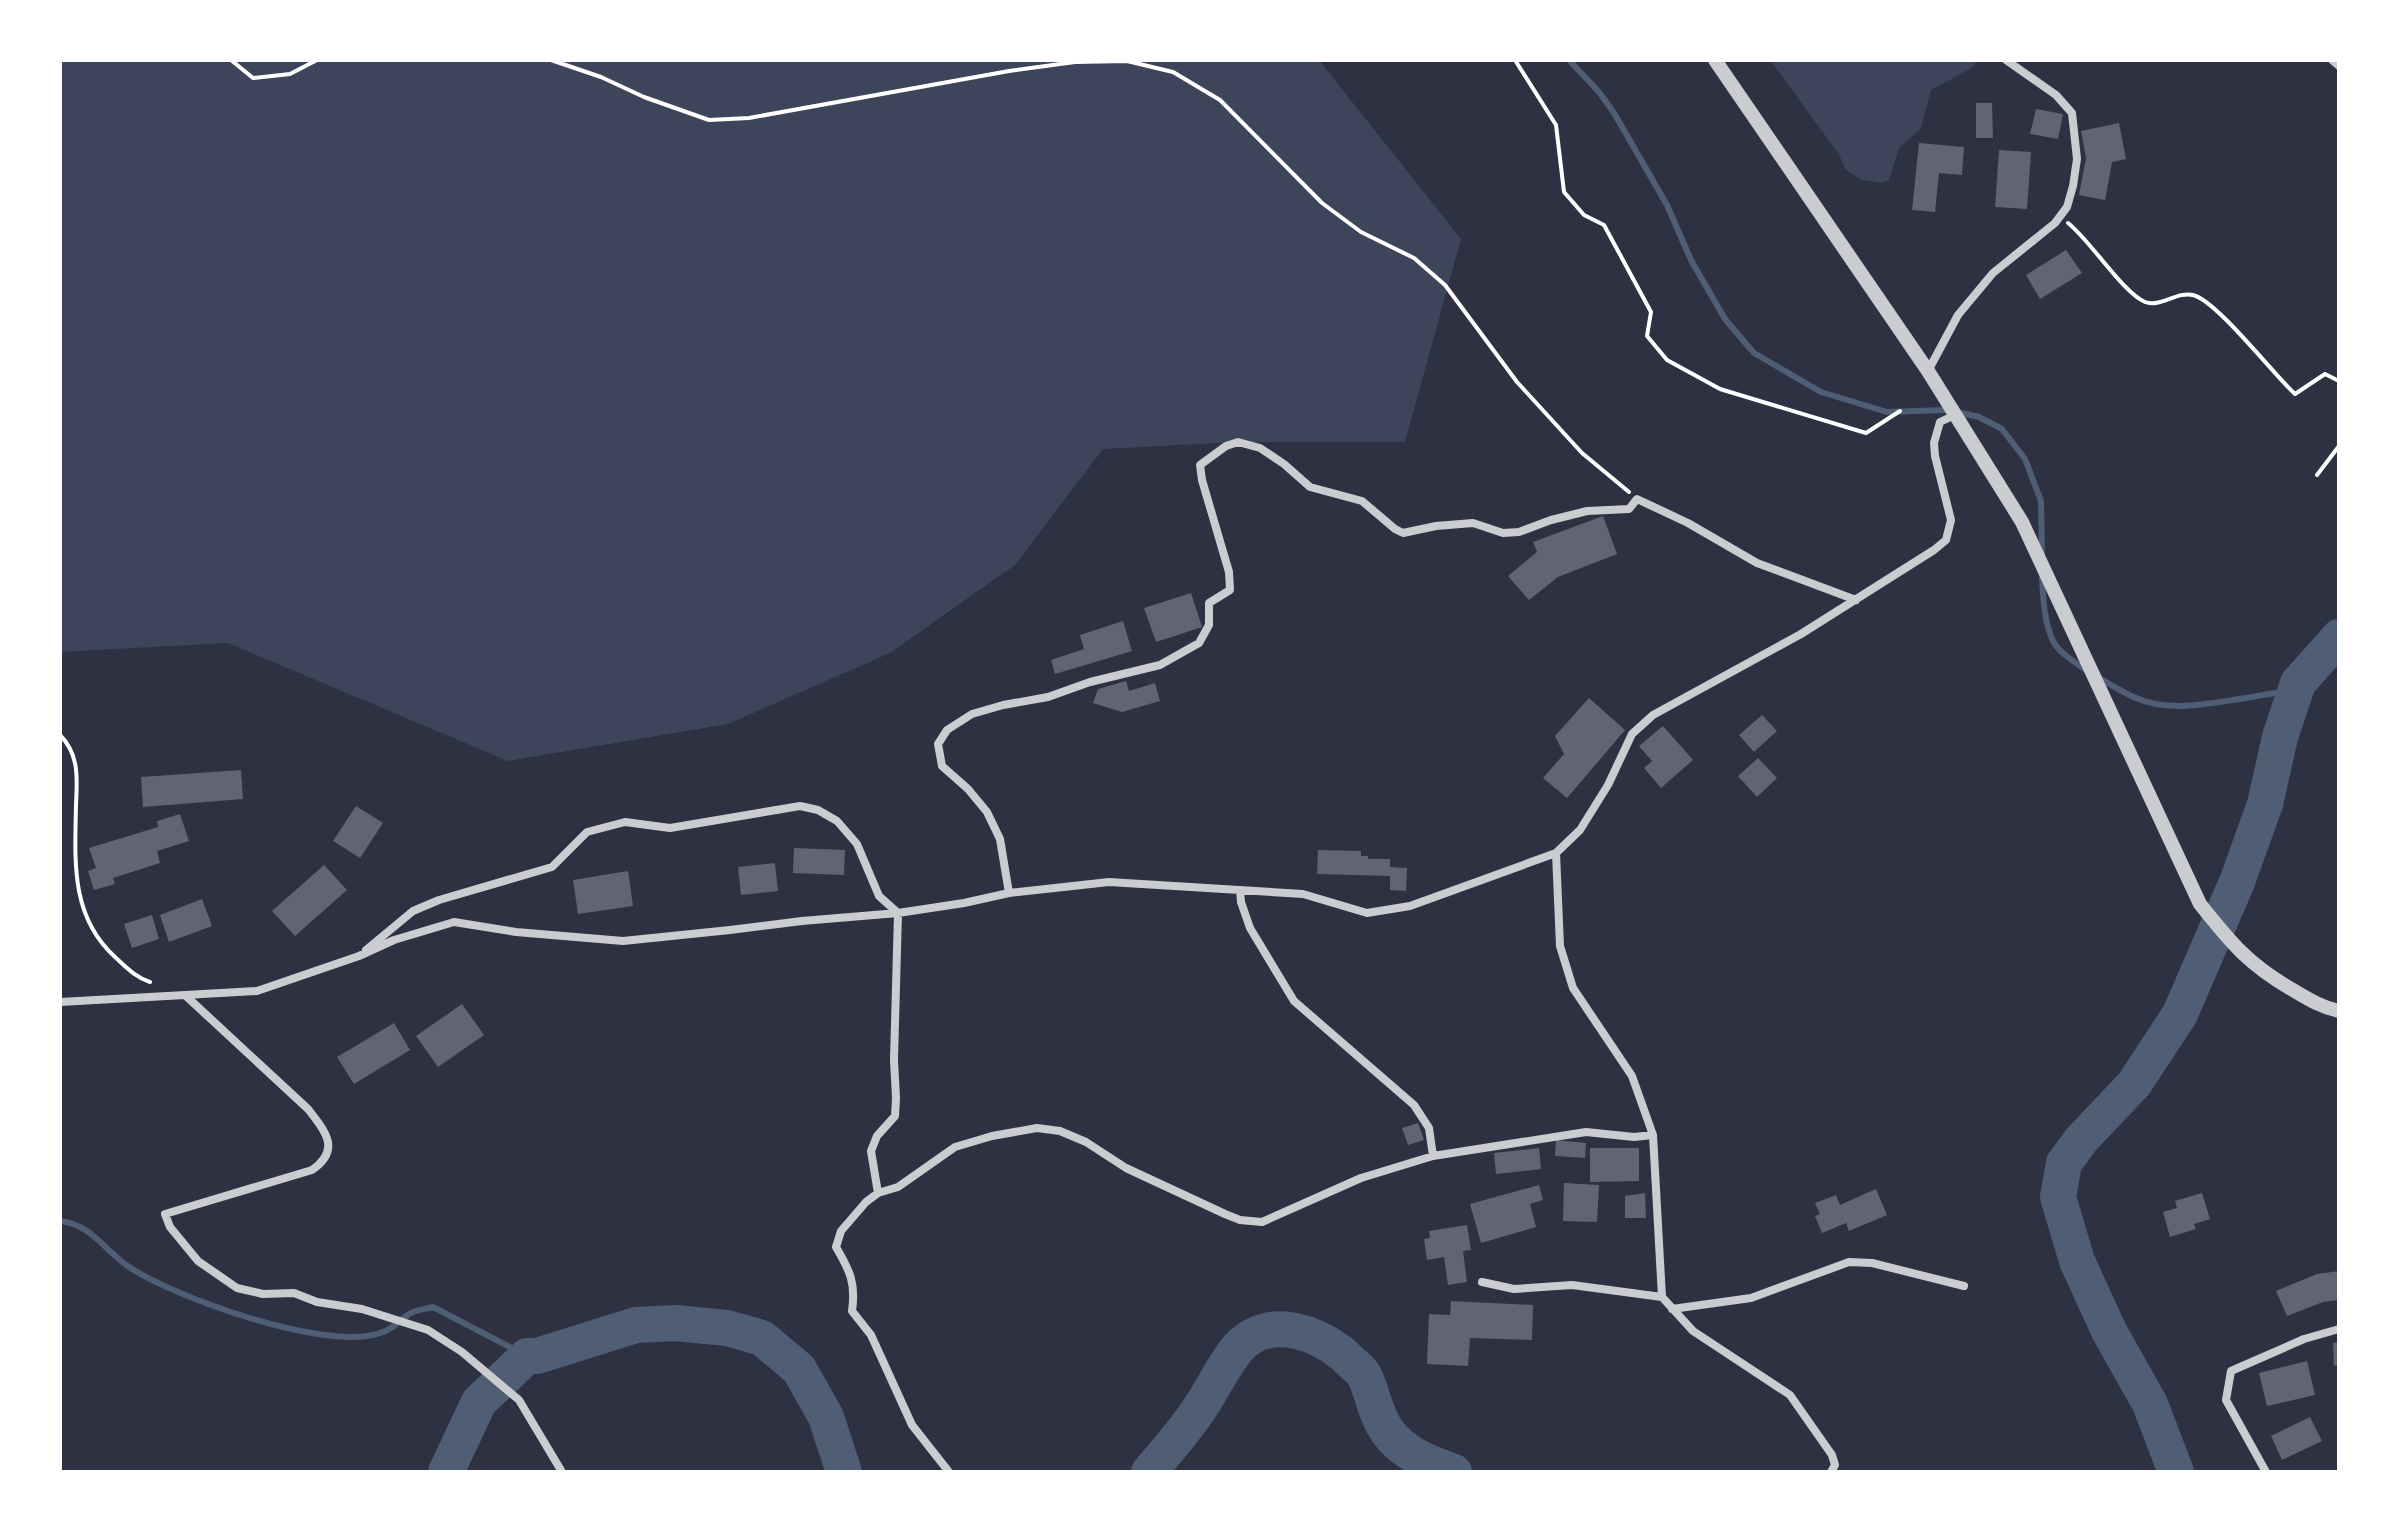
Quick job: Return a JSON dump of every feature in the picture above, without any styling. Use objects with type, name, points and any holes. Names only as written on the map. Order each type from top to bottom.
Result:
[{"type":"street","points":[[1715,60],[1928,371],[2022,522],[2200,904],[2235,948],[2265,974],[2322,1008],[2339,1011]]},
{"type":"street","points":[[1928,371],[1958,315],[1993,273],[2030,245],[2060,216],[2067,207],[2073,186],[2077,159],[2072,113],[2056,95],[2006,60]]},
{"type":"street","points":[[2332,60],[2339,66]]},
{"type":"street","points":[[60,1002],[257,991],[359,956],[394,940],[454,922],[516,932],[623,941],[898,913],[1009,893],[1109,882],[1303,894],[1367,913],[1410,906],[1556,853],[1580,830],[1608,785],[1632,734],[1653,715],[1801,634],[1946,540],[1951,520],[1934,443],[1940,422],[1955,415]]},
{"type":"street","points":[[1009,893],[1000,839],[987,812],[968,789],[942,766],[938,744],[947,730],[972,714],[1048,697],[1090,682],[1160,665],[1199,643],[1209,625],[1209,603],[1230,590],[1229,572],[1200,465],[1226,446],[1238,442],[1260,448],[1310,487],[1362,501],[1403,533],[1473,523],[1503,533],[1519,532],[1587,511],[1629,509],[1637,499],[1688,523],[1757,563],[1856,600]]},
{"type":"street","points":[[359,956],[413,911],[439,900],[552,867],[587,832],[625,822],[670,828],[800,806],[818,810],[837,821],[857,844],[879,896],[898,913],[895,1116],[877,1136],[871,1151],[878,1193]]},
{"type":"street","points":[[1556,853],[1560,946],[1573,988],[1632,1076],[1653,1135],[1662,1297],[1693,1331],[1790,1395],[1832,1455],[1835,1465],[1831,1472]]},
{"type":"street","points":[[1240,890],[1250,928],[1294,1001],[1414,1105],[1429,1128],[1433,1156]]},
{"type":"street","points":[[186,996],[308,1109],[322,1126],[330,1148],[326,1161],[312,1170],[165,1214],[170,1227],[198,1261],[237,1288],[263,1294],[294,1293],[317,1302],[362,1309],[428,1330],[462,1352],[519,1400],[562,1472]]},
{"type":"street","points":[[949,1472],[912,1425],[871,1335],[852,1311],[854,1291],[846,1265],[836,1247],[841,1231],[866,1202],[878,1193],[898,1187],[955,1147],[1037,1128],[1060,1131],[1086,1142],[1126,1168],[1225,1214],[1240,1220],[1262,1222],[1361,1178],[1433,1156],[1586,1132],[1634,1137],[1653,1135]]},
{"type":"street","points":[[1672,1309],[1751,1298],[1849,1262],[1872,1263],[1964,1286]]},
{"type":"street","points":[[1482,1282],[1514,1289],[1572,1285],[1662,1297]]},
{"type":"street","points":[[2266,1472],[2226,1400],[2231,1371],[2304,1339],[2339,1329]]},
{"type":"path","points":[[231,60],[253,78],[290,74],[317,60]]},
{"type":"path","points":[[551,60],[709,120],[749,118],[1075,62],[1127,61],[1173,72],[1220,100],[1322,203],[1361,232],[1414,258],[1445,285],[1517,382],[1582,453],[1637,499]]},
{"type":"path","points":[[1515,60],[1556,125],[1564,192],[1584,215],[1604,225],[1651,312],[1647,336],[1667,360],[1720,389],[1866,433],[1900,411]]},
{"type":"path","points":[[2060,216],[2075,227],[2144,302],[2154,304],[2172,297],[2193,295],[2211,306],[2295,394],[2325,374],[2339,381]]},
{"type":"path","points":[[2317,475],[2339,446]]},
{"type":"path","points":[[60,735],[68,743],[77,766],[76,879],[85,917],[107,949],[138,978],[186,996]]},
{"type":"shaded area","points":[[60,60],[1319,60],[1461,239],[1405,442],[1238,442],[1103,449],[1015,565],[890,653],[728,724],[508,761],[228,643],[60,652]]},
{"type":"shaded area","points":[[1770,60],[1977,60],[1972,68],[1931,90],[1921,128],[1899,148],[1889,180],[1881,183],[1862,180],[1846,170],[1838,153]]},
{"type":"building","points":[[1976,103],[1992,103],[1993,138],[1976,138]]},
{"type":"building","points":[[2036,109],[2063,114],[2058,139],[2030,134]]},
{"type":"building","points":[[2119,123],[2126,159],[2112,162],[2105,200],[2079,195],[2086,158],[2081,131]]},
{"type":"building","points":[[1919,143],[1964,147],[1962,175],[1939,173],[1935,212],[1912,210]]},
{"type":"building","points":[[1999,150],[2031,152],[2027,209],[1995,207]]},
{"type":"building","points":[[2066,250],[2082,273],[2040,299],[2026,275]]},
{"type":"building","points":[[1603,516],[1617,554],[1558,577],[1529,600],[1508,576],[1537,552],[1533,542]]},
{"type":"building","points":[[1191,593],[1202,627],[1156,642],[1144,608]]},
{"type":"building","points":[[1123,621],[1132,651],[1055,674],[1051,660],[1084,649],[1080,635]]},
{"type":"building","points":[[1126,681],[1129,691],[1155,683],[1160,701],[1122,712],[1093,703],[1098,689]]},
{"type":"building","points":[[1589,698],[1625,730],[1567,798],[1543,778],[1564,754],[1555,736]]},
{"type":"building","points":[[1762,715],[1777,731],[1754,752],[1739,735]]},
{"type":"building","points":[[1663,726],[1693,760],[1661,788],[1644,768],[1652,761],[1639,746]]},
{"type":"building","points":[[1758,758],[1777,778],[1757,797],[1738,776]]},
{"type":"building","points":[[241,770],[243,799],[143,807],[141,777]]},
{"type":"building","points":[[356,806],[383,823],[360,858],[333,841]]},
{"type":"building","points":[[180,814],[189,841],[157,851],[160,863],[113,878],[115,884],[94,890],[88,871],[96,868],[89,848],[158,827],[157,821]]},
{"type":"building","points":[[794,848],[845,850],[844,875],[793,873]]},
{"type":"building","points":[[1318,850],[1361,851],[1361,856],[1368,856],[1368,859],[1390,859],[1390,867],[1407,868],[1406,891],[1390,890],[1390,876],[1317,874]]},
{"type":"building","points":[[775,863],[778,891],[741,895],[738,867]]},
{"type":"building","points":[[324,865],[347,890],[295,936],[272,911]]},
{"type":"building","points":[[628,871],[633,906],[578,914],[573,880]]},
{"type":"building","points":[[202,899],[212,926],[169,942],[160,915]]},
{"type":"building","points":[[152,915],[159,939],[132,948],[124,924]]},
{"type":"building","points":[[462,1004],[484,1035],[438,1067],[416,1036]]},
{"type":"building","points":[[394,1023],[410,1050],[354,1084],[337,1057]]},
{"type":"building","points":[[1418,1123],[1424,1140],[1408,1145],[1402,1128]]},
{"type":"building","points":[[1556,1140],[1586,1143],[1585,1158],[1555,1156]]},
{"type":"building","points":[[1539,1148],[1541,1169],[1496,1174],[1494,1153]]},
{"type":"building","points":[[1590,1148],[1639,1148],[1639,1181],[1590,1182]]},
{"type":"building","points":[[1564,1183],[1599,1185],[1597,1222],[1563,1221]]},
{"type":"building","points":[[1539,1185],[1543,1200],[1530,1204],[1536,1227],[1481,1243],[1470,1204]]},
{"type":"building","points":[[1876,1189],[1887,1215],[1849,1231],[1846,1223],[1822,1233],[1815,1216],[1820,1214],[1815,1203],[1836,1195],[1840,1205]]},
{"type":"building","points":[[1645,1193],[1646,1218],[1625,1218],[1625,1196]]},
{"type":"building","points":[[2202,1193],[2210,1219],[2194,1224],[2196,1229],[2170,1237],[2163,1212],[2177,1208],[2175,1201]]},
{"type":"building","points":[[1467,1225],[1471,1250],[1463,1251],[1467,1282],[1448,1285],[1444,1257],[1427,1260],[1424,1239],[1430,1238],[1429,1231]]},
{"type":"building","points":[[2339,1271],[2339,1300],[2323,1302],[2287,1316],[2276,1291],[2317,1274]]},
{"type":"building","points":[[1451,1301],[1533,1305],[1532,1340],[1470,1338],[1468,1366],[1427,1364],[1429,1314],[1450,1315]]},
{"type":"building","points":[[2339,1342],[2339,1365],[2334,1366],[2333,1343]]},
{"type":"building","points":[[2307,1361],[2315,1395],[2267,1406],[2259,1373]]},
{"type":"building","points":[[2310,1417],[2322,1441],[2282,1460],[2271,1436]]},
{"type":"waterway","points":[[1569,60],[1614,113],[1667,205],[1691,260],[1725,319],[1754,353],[1821,392],[1887,412],[1947,410],[1979,417],[2002,429],[2025,459],[2041,501],[2042,553]]},
{"type":"waterway","points":[[2042,576],[2046,618],[2053,641],[2064,654],[2088,672]]},
{"type":"waterway","points":[[2176,1472],[2150,1404],[2109,1331],[2077,1261],[2058,1197],[2064,1163],[2081,1140],[2134,1084],[2180,1014],[2237,882],[2265,804],[2280,737],[2298,683],[2339,637]]},
{"type":"waterway","points":[[2097,677],[2131,696],[2163,705],[2191,706],[2295,693]]},
{"type":"waterway","points":[[60,1221],[80,1227],[120,1261],[151,1280],[248,1318],[318,1334],[348,1337],[380,1333],[412,1313],[433,1307],[527,1356]]},
{"type":"waterway","points":[[446,1472],[479,1402],[527,1356],[537,1356],[636,1325],[675,1323],[727,1328],[762,1338],[799,1369],[826,1417],[844,1472]]},
{"type":"waterway","points":[[1149,1472],[1195,1415],[1238,1348],[1251,1337],[1280,1329],[1312,1336],[1340,1352],[1364,1375],[1380,1418],[1393,1439],[1417,1457],[1454,1472]]}]
